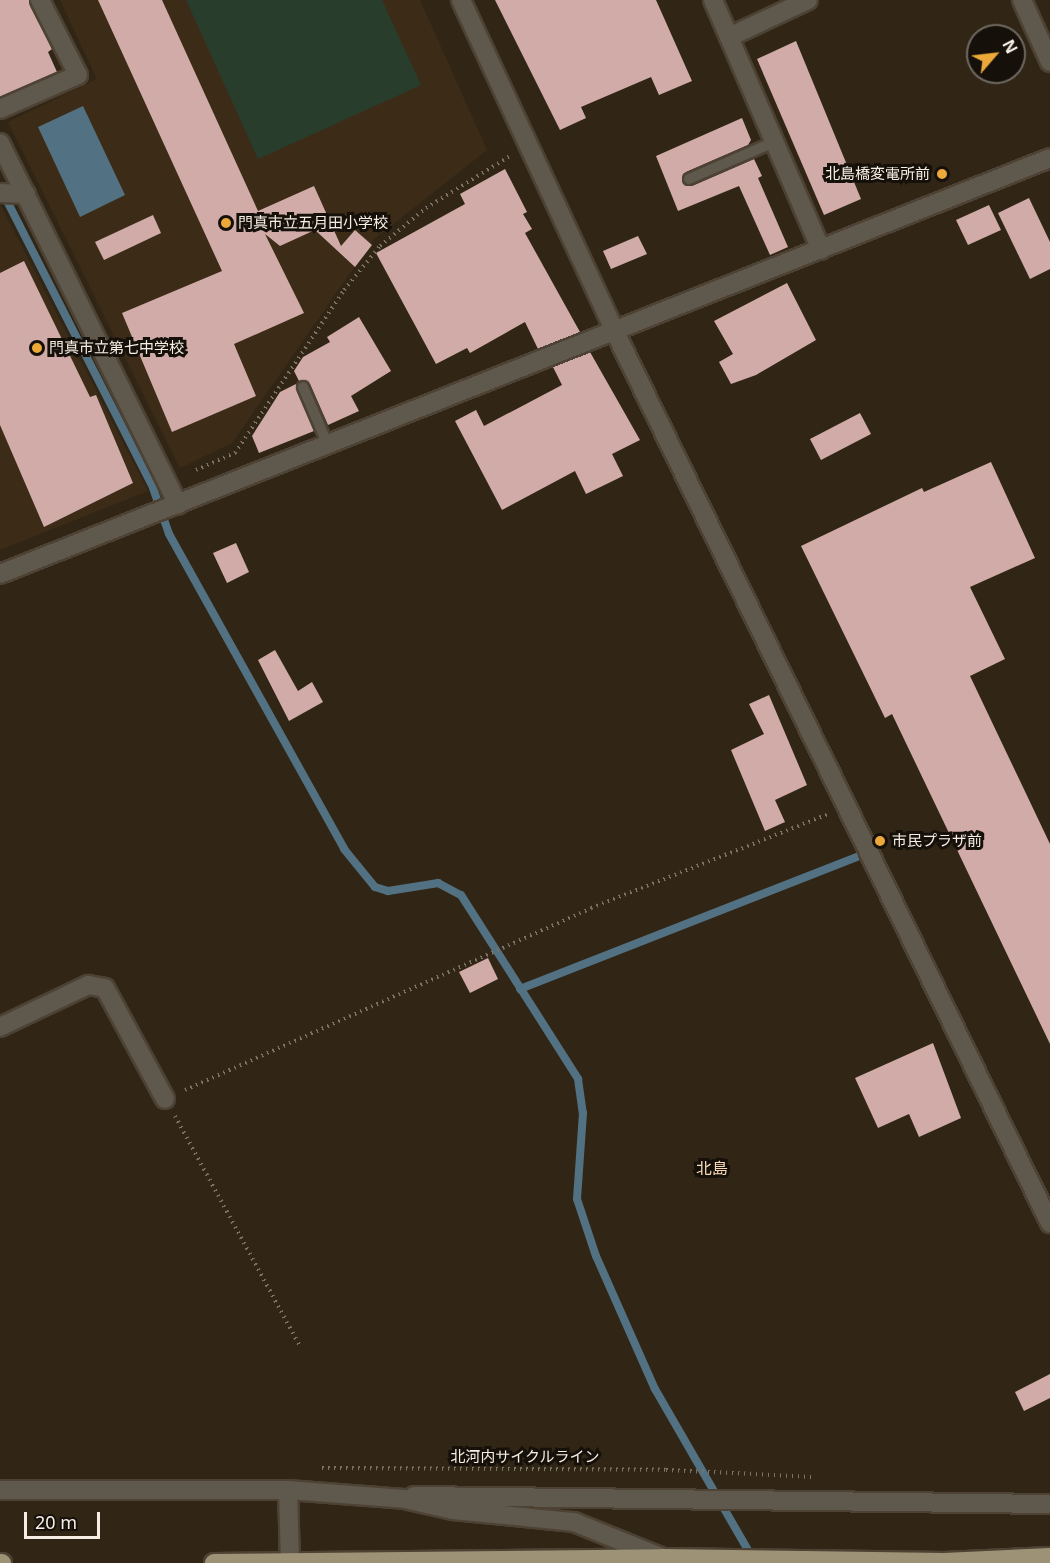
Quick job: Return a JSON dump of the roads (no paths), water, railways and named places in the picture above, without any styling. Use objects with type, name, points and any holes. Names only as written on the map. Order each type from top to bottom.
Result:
[{"type":"highway","points":[[214,1563],[663,1558],[944,1562],[1050,1557]]},
{"type":"street","points":[[0,109],[78,75],[40,0]]},
{"type":"street","points":[[461,0],[526,146],[614,330],[849,805],[1050,1223]]},
{"type":"street","points":[[713,0],[821,250]]},
{"type":"street","points":[[729,37],[808,0]]},
{"type":"street","points":[[1022,0],[1050,62]]},
{"type":"street","points":[[0,143],[178,505]]},
{"type":"street","points":[[0,574],[1050,158]]},
{"type":"street","points":[[0,193],[26,194]]},
{"type":"street","points":[[0,1027],[88,985],[105,988],[165,1099]]},
{"type":"street","points":[[0,1495],[9,1490],[288,1490],[404,1499],[453,1510],[574,1522],[663,1558]]},
{"type":"street","points":[[288,1490],[290,1563]]},
{"type":"street","points":[[404,1499],[421,1494],[474,1493],[1050,1504]]},
{"type":"lane","points":[[689,179],[774,142]]},
{"type":"lane","points":[[303,387],[328,445]]},
{"type":"water","points":[[83,106],[125,195],[80,217],[38,127]]},
{"type":"waterway","points":[[3,193],[153,488],[169,534],[344,849],[375,887],[388,891],[438,883],[461,895],[578,1079],[583,1113],[577,1199],[596,1256],[655,1389],[753,1559]]},
{"type":"waterway","points":[[520,989],[864,854]]},
{"type":"place","name":"北島橋変電所前","points":[[942,174]]},
{"type":"place","name":"門真市立五月田小学校","points":[[226,223]]},
{"type":"place","name":"門真市立第七中学校","points":[[37,348]]},
{"type":"place","name":"市民プラザ前","points":[[880,841]]},
{"type":"district","name":"北島","points":[[712,1168]]}]
